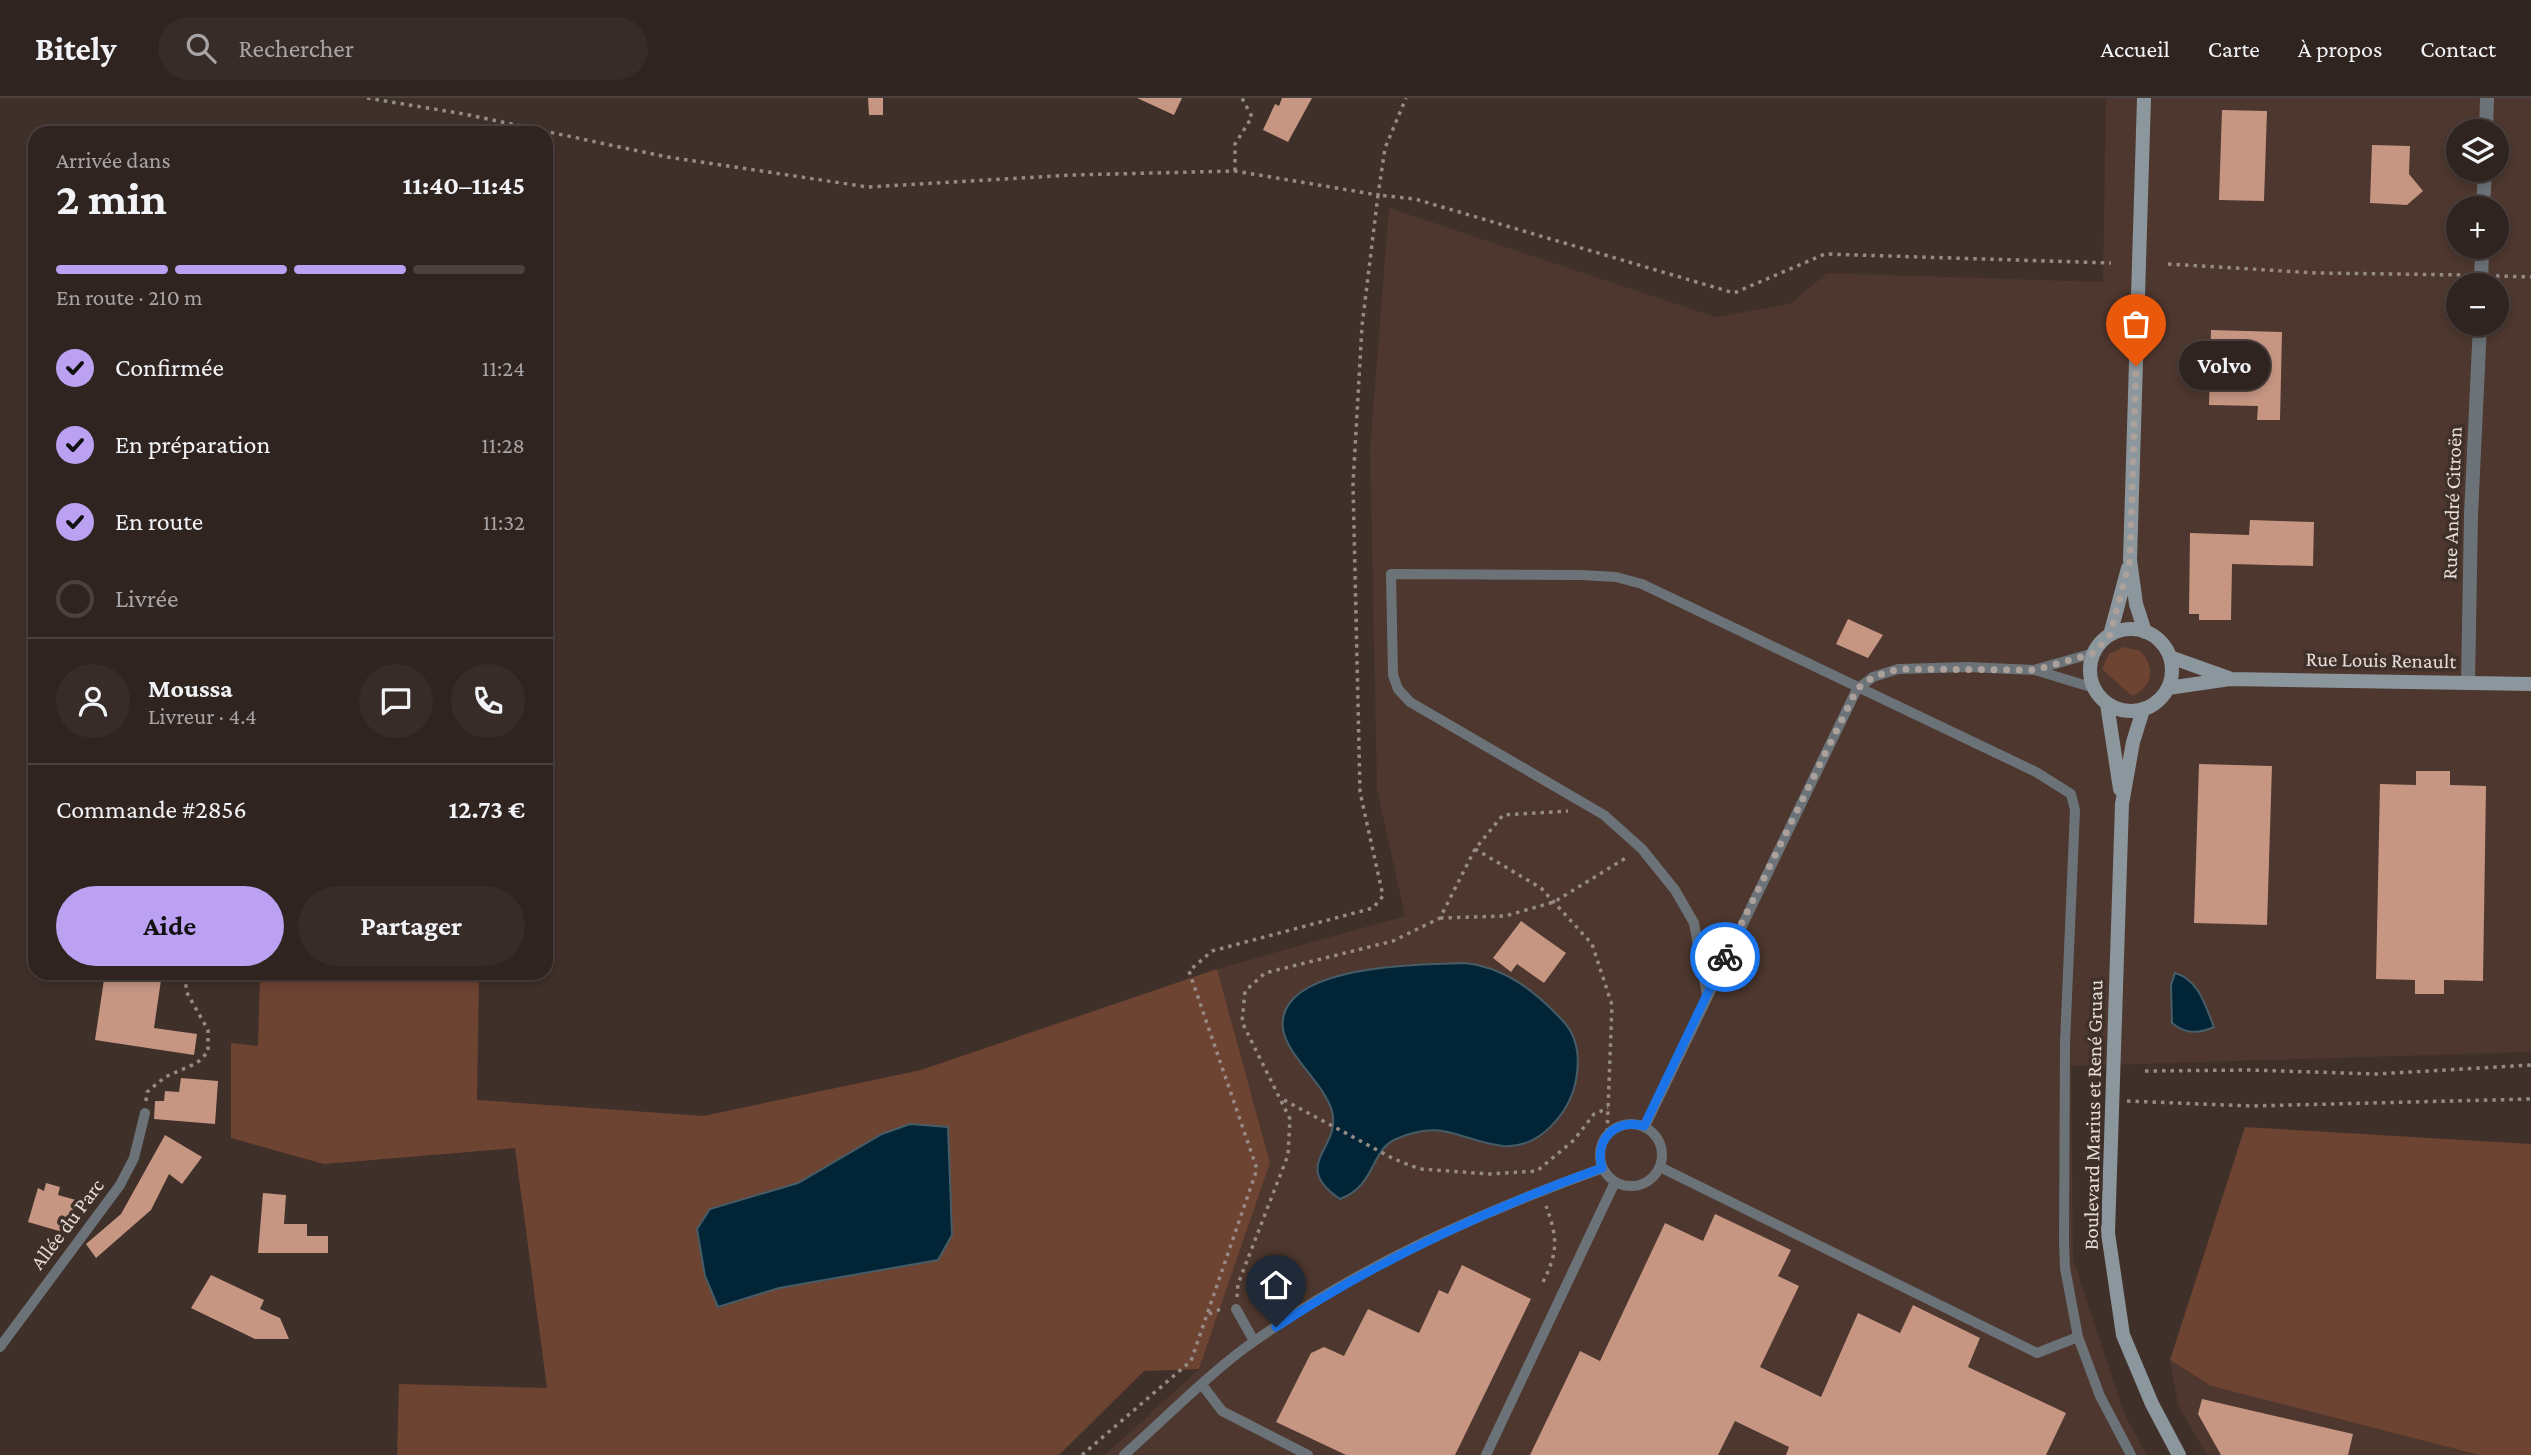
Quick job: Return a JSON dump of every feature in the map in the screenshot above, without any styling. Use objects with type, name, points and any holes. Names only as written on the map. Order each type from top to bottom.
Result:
[{"type":"main road","points":[[2144,98],[2130,560],[2136,604],[2145,632]]},
{"type":"main road","points":[[2110,635],[2133,629],[2145,632],[2160,642],[2170,657],[2171,678],[2168,688],[2153,705],[2143,710],[2118,709],[2107,704],[2094,688],[2090,665],[2094,653],[2110,635],[2130,560]]},
{"type":"main road","name":"Rue Louis Renault","points":[[2170,657],[2230,679]]},
{"type":"main road","name":"Rue Louis Renault","points":[[2168,688],[2230,679],[2531,684]]},
{"type":"main road","name":"Boulevard Marius et René Gruau","points":[[2107,704],[2122,804]]},
{"type":"main road","name":"Boulevard Marius et René Gruau","points":[[2143,710],[2133,742],[2122,804],[2108,1233],[2123,1335],[2136,1369],[2179,1455]]},
{"type":"street","points":[[2486,119],[2487,98]]},
{"type":"street","name":"Rue André Citroën","points":[[2469,683],[2471,515],[2479,336]]},
{"type":"lane","points":[[1707,995],[1694,923],[1675,890],[1642,849],[1604,816],[1410,702],[1398,689],[1393,675],[1391,574],[1616,577],[1642,584],[1857,689],[2036,772],[2071,794],[2075,810],[2065,1043],[2064,1243],[2078,1337],[2100,1396],[2131,1455]]},
{"type":"lane","points":[[1644,1126],[1857,689],[1873,677],[1898,669],[2035,670],[2094,653]]},
{"type":"lane","points":[[2035,670],[2094,688]]},
{"type":"lane","name":"Allée du Parc","points":[[0,1348],[120,1185],[134,1158],[145,1113]]},
{"type":"lane","points":[[1624,1124],[1644,1126],[1658,1139],[1662,1158],[1660,1167],[1646,1182],[1625,1185],[1615,1182],[1602,1168],[1600,1151],[1607,1135],[1624,1124]]},
{"type":"lane","points":[[1660,1167],[2037,1353],[2078,1337]]},
{"type":"lane","points":[[1124,1455],[1254,1341],[1342,1284],[1426,1241],[1540,1191],[1602,1168]]},
{"type":"lane","points":[[1486,1455],[1615,1182]]},
{"type":"lane","points":[[1236,1309],[1254,1341]]},
{"type":"lane","points":[[1203,1386],[1222,1411],[1308,1455]]},
{"type":"path","points":[[367,98],[521,126]]},
{"type":"path","points":[[1235,171],[1235,144],[1252,117],[1242,98]]},
{"type":"path","points":[[553,133],[667,157],[868,187],[1071,175],[1235,171],[1378,195],[1385,148],[1406,98]]},
{"type":"path","points":[[2168,264],[2446,279]]},
{"type":"path","points":[[2509,278],[2531,277]]},
{"type":"path","points":[[1440,918],[1475,849],[1503,815],[1567,811],[1604,816]]},
{"type":"path","points":[[1475,849],[1541,888],[1592,944],[1612,1005],[1607,1135]]},
{"type":"path","points":[[1236,1309],[1238,1284],[1289,1155],[1290,1119],[1242,1022],[1245,991],[1265,973],[1393,941],[1440,918],[1505,916],[1554,902],[1642,849]]},
{"type":"path","points":[[145,1113],[147,1092],[165,1076],[197,1063],[208,1052],[208,1030],[186,991],[186,980]]},
{"type":"path","points":[[2145,1071],[2249,1070],[2376,1074],[2531,1065]]},
{"type":"path","points":[[1282,1099],[1394,1159],[1420,1169],[1490,1174],[1537,1171],[1574,1140],[1594,1114],[1608,1108]]},
{"type":"path","points":[[2112,1100],[2251,1106],[2531,1099]]},
{"type":"path","points":[[1540,1191],[1550,1218],[1556,1247],[1555,1258],[1543,1282]]},
{"type":"path","points":[[1082,1455],[1191,1361],[1209,1314]]},
{"type":"shaded area","points":[[2106,98],[2531,98],[2531,1052],[2071,1066],[2073,1259],[2125,1416],[2147,1455],[1105,1455],[1199,1369],[1270,1163],[1217,969],[1405,916],[1377,789],[1370,448],[1389,208],[1715,317],[1790,304],[1827,273],[2103,282]]},
{"type":"shaded area","points":[[2124,647],[2140,651],[2150,670],[2148,682],[2132,696],[2102,669],[2109,654]]},
{"type":"shaded area","points":[[1217,969],[1270,1163],[1199,1369],[1144,1371],[1059,1455],[397,1455],[399,1384],[547,1388],[515,1148],[324,1164],[231,1138],[231,1043],[258,1046],[260,980],[479,980],[477,1100],[703,1116],[921,1070]]},
{"type":"shaded area","points":[[2245,1127],[2531,1144],[2531,1455],[2479,1455],[2211,1386],[2170,1360]]},
{"type":"shaded area","points":[[2170,1360],[2211,1386],[2479,1455],[2207,1455],[2178,1405]]},
{"type":"water","points":[[1465,963],[1480,965],[1519,983],[1542,1000],[1568,1027],[1577,1048],[1578,1064],[1573,1092],[1567,1104],[1560,1116],[1541,1135],[1517,1145],[1503,1146],[1439,1131],[1413,1133],[1396,1139],[1381,1151],[1360,1186],[1340,1199],[1325,1187],[1319,1176],[1318,1166],[1330,1136],[1332,1111],[1322,1090],[1286,1039],[1283,1029],[1287,1007],[1302,991],[1326,980],[1355,972],[1387,967]]},
{"type":"water","points":[[2175,973],[2196,987],[2214,1027],[2192,1032],[2172,1023],[2171,985]]},
{"type":"water","points":[[910,1124],[948,1127],[952,1235],[938,1260],[779,1288],[718,1307],[705,1276],[697,1229],[710,1209],[798,1183],[882,1134]]},
{"type":"building","points":[[868,98],[883,98],[883,115],[869,115]]},
{"type":"building","points":[[1137,98],[1182,98],[1174,115]]},
{"type":"building","points":[[1282,98],[1312,98],[1288,142],[1263,130],[1275,104],[1279,106]]},
{"type":"building","points":[[2222,110],[2267,111],[2264,201],[2219,200]]},
{"type":"building","points":[[2372,145],[2410,146],[2409,174],[2423,191],[2407,205],[2370,203]]},
{"type":"building","points":[[2211,330],[2282,332],[2280,420],[2257,420],[2258,406],[2209,405]]},
{"type":"building","points":[[2250,520],[2314,522],[2313,566],[2232,564],[2231,620],[2199,620],[2199,614],[2189,614],[2190,533],[2249,535]]},
{"type":"building","points":[[1848,619],[1883,635],[1868,658],[1836,644]]},
{"type":"building","points":[[2199,764],[2272,766],[2267,925],[2194,923]]},
{"type":"building","points":[[2416,771],[2450,771],[2450,785],[2486,786],[2483,981],[2444,980],[2444,994],[2415,994],[2415,980],[2376,979],[2380,784],[2416,785]]},
{"type":"building","points":[[1521,921],[1566,953],[1544,983],[1517,964],[1511,972],[1493,958]]},
{"type":"building","points":[[104,980],[161,980],[154,1028],[197,1034],[194,1055],[95,1040]]},
{"type":"building","points":[[181,1078],[218,1081],[215,1124],[154,1119],[155,1101],[164,1101],[165,1091],[179,1092]]},
{"type":"building","points":[[165,1135],[202,1157],[182,1184],[169,1174],[151,1210],[96,1258],[86,1244],[121,1214]]},
{"type":"building","points":[[46,1183],[60,1187],[58,1195],[76,1200],[66,1233],[28,1222],[38,1188],[44,1191]]},
{"type":"building","points":[[263,1193],[286,1195],[284,1224],[307,1224],[307,1236],[328,1236],[328,1253],[258,1253]]},
{"type":"building","points":[[1715,1214],[1791,1250],[1778,1276],[1799,1286],[1760,1367],[1821,1397],[1858,1313],[1900,1333],[1913,1305],[1980,1338],[1968,1367],[2066,1413],[2046,1455],[1786,1455],[1789,1447],[1735,1421],[1718,1455],[1530,1455],[1580,1351],[1600,1361],[1665,1223],[1703,1241]]},
{"type":"building","points":[[1462,1265],[1531,1299],[1455,1455],[1346,1455],[1276,1422],[1311,1353],[1324,1347],[1344,1356],[1368,1309],[1419,1333],[1439,1290],[1448,1294]]},
{"type":"building","points":[[211,1275],[264,1300],[260,1309],[280,1318],[289,1339],[255,1339],[191,1308]]},
{"type":"building","points":[[2202,1399],[2353,1434],[2348,1455],[2221,1455],[2198,1414]]},
{"type":"way so far","points":[[1725,957],[1857,689],[1873,677],[1898,669],[1968,667],[2035,670],[2094,653],[2110,635],[2130,560],[2136,366]]},
{"type":"place","name":"Volvo","points":[[2136,366]]},
{"type":"route","points":[[1276,1327],[1342,1284],[1426,1241],[1513,1202],[1602,1168],[1600,1151],[1607,1135],[1624,1124],[1644,1126],[1725,957]]}]
